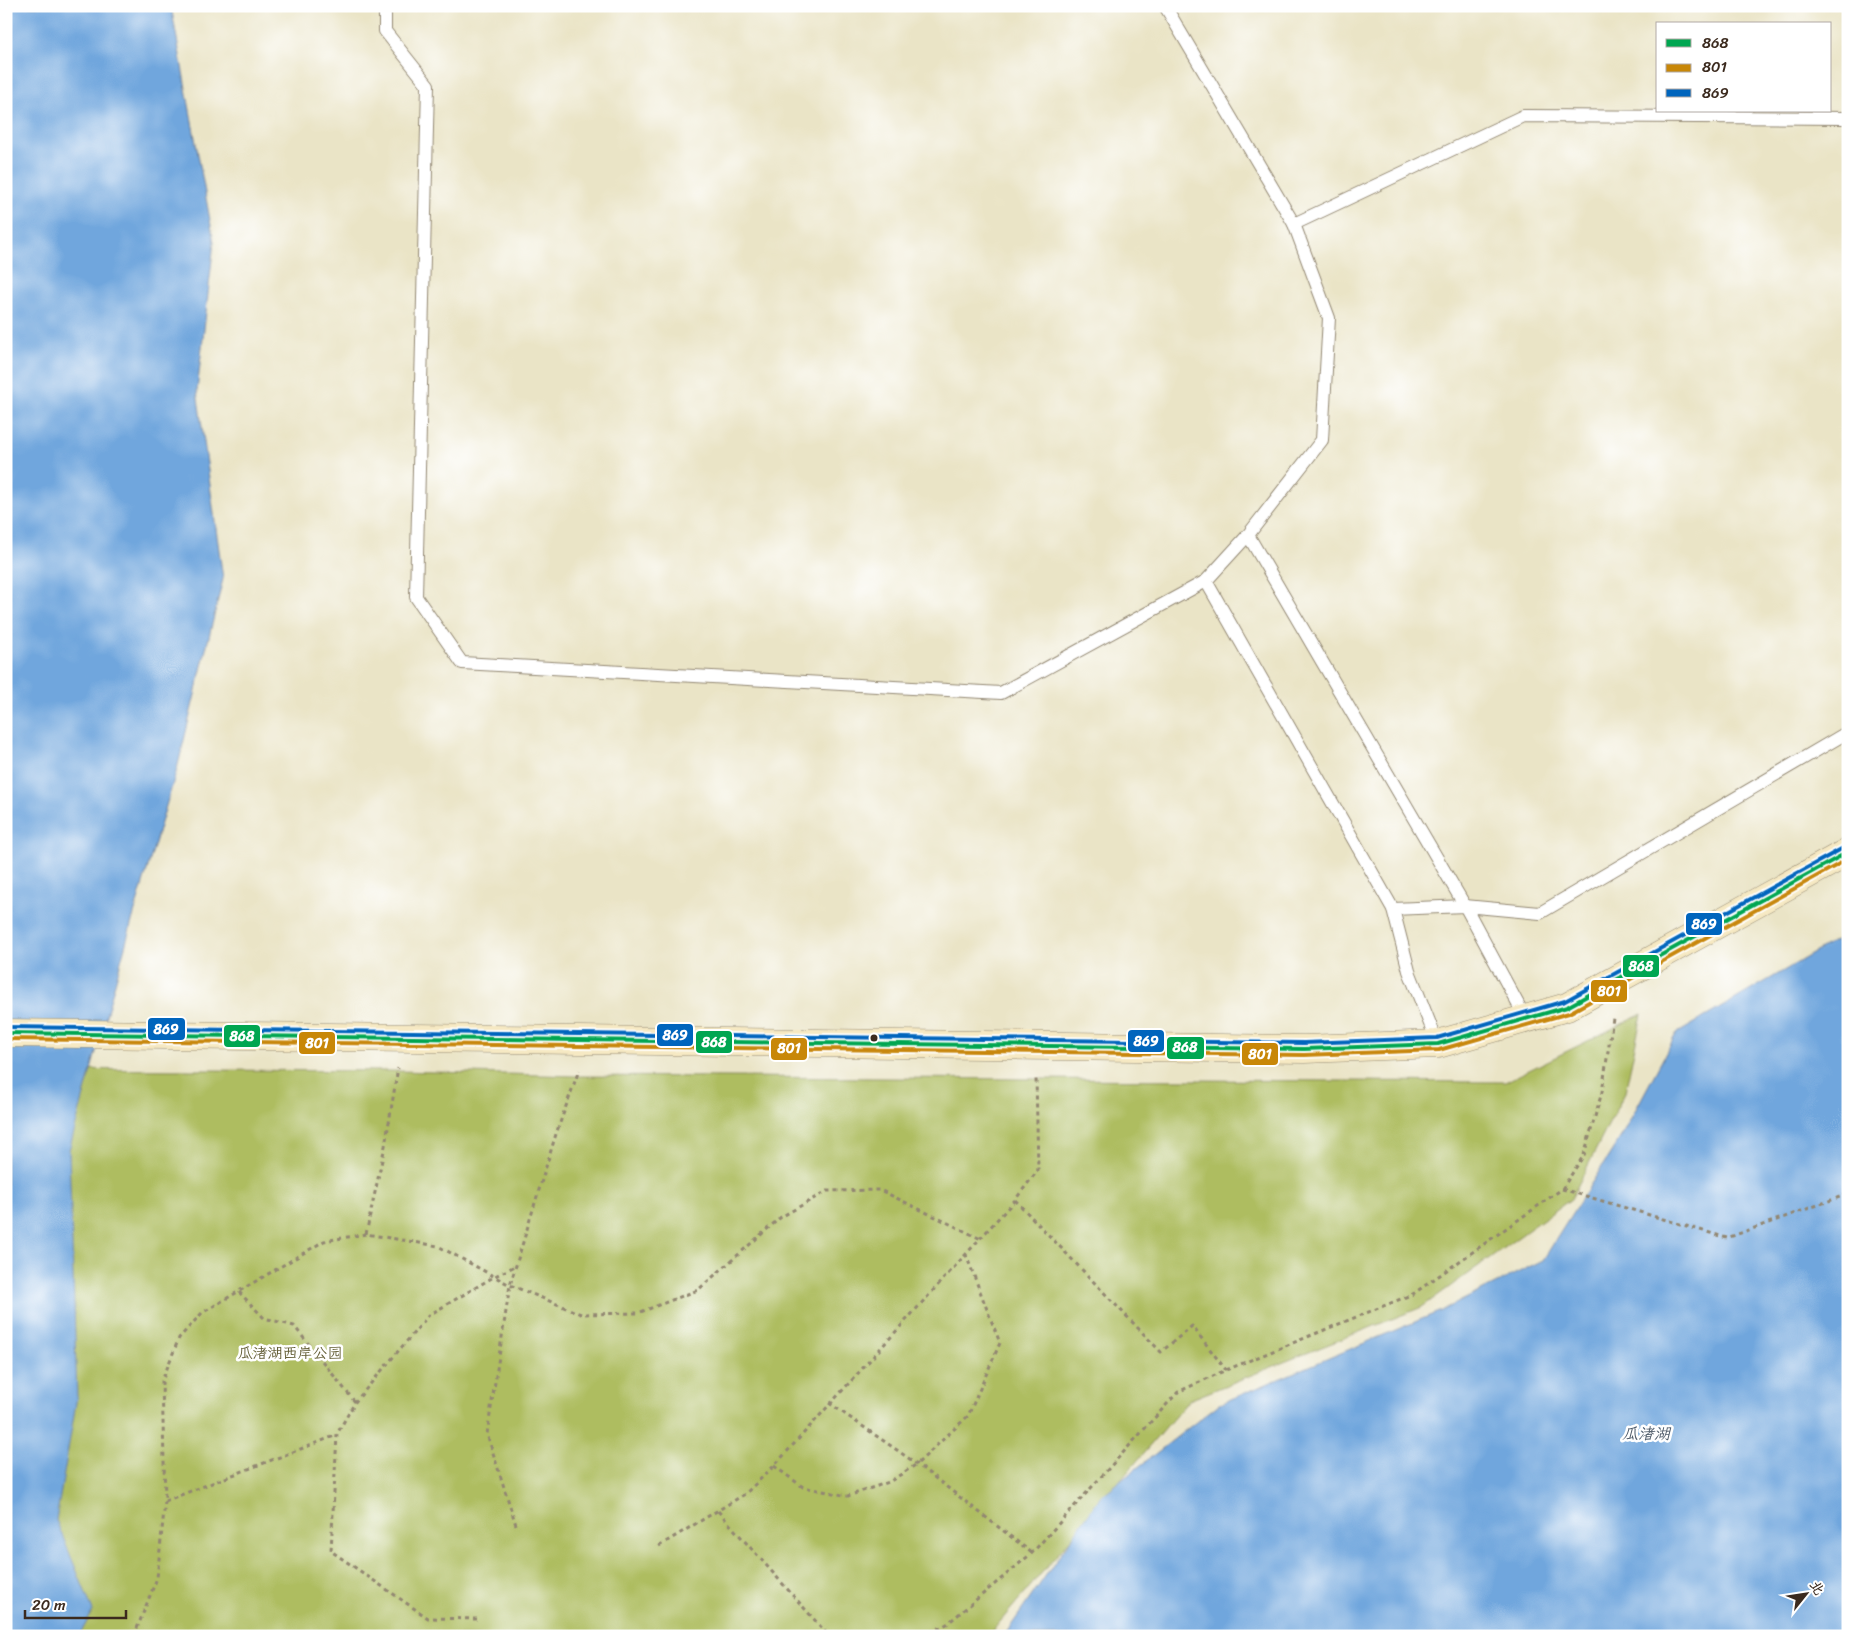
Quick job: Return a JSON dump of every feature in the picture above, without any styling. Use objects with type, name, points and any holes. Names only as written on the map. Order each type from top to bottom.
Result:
[{"type":"street","points":[[6,1033],[1304,1049],[1438,1044],[1567,1008],[1848,852]]},
{"type":"lane","points":[[385,6],[385,31],[428,84],[416,597],[462,663],[1001,694],[1206,581],[1248,535],[1322,440],[1329,318],[1294,224],[1165,6]]},
{"type":"lane","points":[[1294,224],[1523,116],[1848,118]]},
{"type":"lane","points":[[1248,535],[1465,906],[1526,1019]]},
{"type":"lane","points":[[1206,581],[1393,909],[1409,971],[1438,1044]]},
{"type":"lane","points":[[1393,909],[1465,906],[1540,913],[1848,732]]},
{"type":"path","points":[[923,1636],[946,1624],[1032,1553],[1178,1392],[1226,1370],[1413,1294],[1562,1189],[1584,1155],[1602,1092],[1621,977]]},
{"type":"path","points":[[366,1234],[406,1038]]},
{"type":"path","points":[[516,1525],[487,1434],[510,1285],[587,1040]]},
{"type":"path","points":[[659,1546],[745,1494],[774,1466],[829,1403],[966,1255],[1015,1200],[1038,1170],[1035,1046]]},
{"type":"path","points":[[1562,1189],[1727,1238],[1848,1194]]},
{"type":"path","points":[[134,1636],[157,1578],[165,1501],[162,1381],[180,1338],[202,1313],[324,1240],[366,1234],[438,1246],[510,1285],[581,1314],[638,1313],[698,1290],[781,1217],[827,1191],[880,1190],[980,1239]]},
{"type":"path","points":[[1015,1200],[1161,1352],[1192,1326],[1226,1370]]},
{"type":"path","points":[[774,1466],[803,1487],[848,1496],[889,1482],[917,1464],[968,1416],[1000,1343],[966,1255]]},
{"type":"path","points":[[477,1619],[428,1618],[332,1551],[337,1434],[355,1402],[429,1314],[517,1265]]},
{"type":"path","points":[[239,1292],[264,1318],[294,1326],[355,1402]]},
{"type":"path","points":[[829,1403],[917,1464],[1032,1553]]},
{"type":"path","points":[[165,1501],[337,1434]]},
{"type":"path","points":[[718,1511],[828,1636]]},
{"type":"green space","name":"瓜渚湖西岸公园","points":[[1642,1014],[1625,1092],[1571,1199],[1422,1307],[1189,1400],[988,1636],[6,1636],[6,1069],[398,1071],[577,1076],[1505,1082]]},
{"type":"water","points":[[6,6],[171,6],[214,242],[197,391],[223,579],[177,769],[134,914],[69,1150],[77,1397],[56,1520],[93,1611],[79,1636],[6,1636]]},
{"type":"water","name":"瓜渚湖","points":[[1848,933],[1848,1636],[1004,1636],[1100,1497],[1219,1404],[1441,1311],[1543,1260],[1622,1135],[1676,1034]]},
{"type":"transit line","name":"869","points":[[6,1027],[1304,1043],[1437,1038],[1565,1001],[1845,847]]},
{"type":"transit line","name":"868","points":[[6,1033],[1304,1049],[1438,1044],[1567,1007],[1848,852]]},
{"type":"transit line","name":"801","points":[[6,1039],[1304,1055],[1439,1050],[1569,1013],[1848,859]]}]
